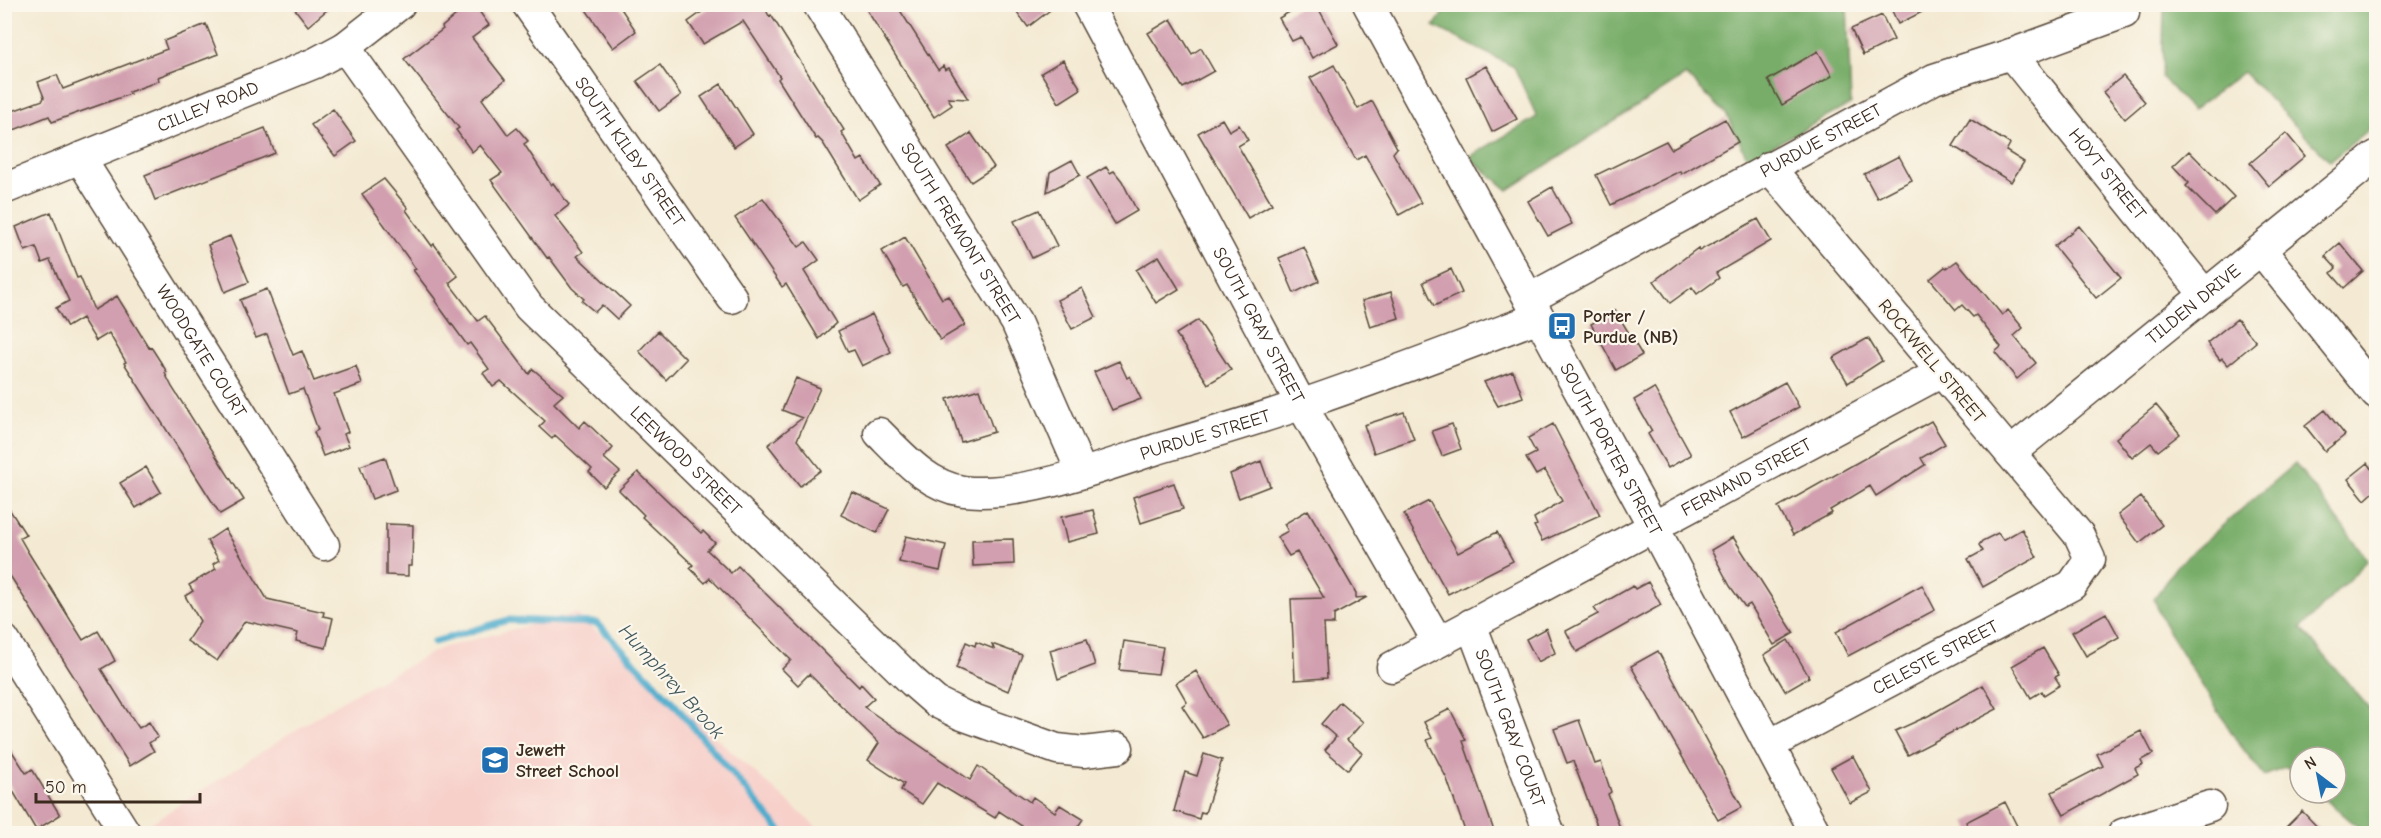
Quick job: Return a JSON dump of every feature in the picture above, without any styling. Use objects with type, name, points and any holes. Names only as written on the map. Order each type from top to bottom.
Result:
[{"type":"street","name":"CILLEY ROAD","points":[[4,189],[315,63],[345,47],[400,4]]},
{"type":"street","name":"SOUTH KILBY STREET","points":[[527,4],[732,298]]},
{"type":"street","name":"SOUTH FREMONT STREET","points":[[818,4],[1016,322],[1082,473]]},
{"type":"street","name":"SOUTH GRAY STREET","points":[[1087,4],[1301,404],[1438,642]]},
{"type":"street","name":"SOUTH PORTER STREET","points":[[1368,4],[1653,526],[1816,834]]},
{"type":"street","name":"PURDUE STREET","points":[[879,433],[936,484],[963,491],[989,491],[1026,486],[1082,473],[1301,404],[1534,308],[1769,166],[1934,79],[2124,13]]},
{"type":"street","name":"LEEWOOD STREET","points":[[345,47],[530,307],[913,682],[936,702],[962,715],[1057,749],[1084,752],[1119,748]]},
{"type":"street","name":"HOYT STREET","points":[[2011,54],[2205,295]]},
{"type":"street","name":"TILDEN DRIVE","points":[[2010,453],[2376,156]]},
{"type":"street","name":"WOODGATE COURT","points":[[80,158],[324,545]]},
{"type":"street","name":"ROCKWELL STREET","points":[[1769,166],[2079,535],[2090,559]]},
{"type":"street","points":[[2261,250],[2376,394]]},
{"type":"street","name":"FERNAND STREET","points":[[1392,667],[1942,372]]},
{"type":"street","name":"CELESTE STREET","points":[[1768,745],[2072,585],[2090,559]]},
{"type":"street","name":"SOUTH GRAY COURT","points":[[1471,624],[1550,834]]},
{"type":"street","points":[[4,640],[113,829]]},
{"type":"street","points":[[2123,834],[2210,806]]},
{"type":"shaded area","name":"Jewett Street School","points":[[576,613],[823,833],[158,834],[151,823],[346,698],[441,648]]},
{"type":"green space","points":[[1656,4],[1670,12],[1678,4],[1847,5],[1851,104],[1748,159],[1726,114],[1686,75],[1508,190],[1469,157],[1537,117],[1514,67],[1434,26],[1449,5]]},
{"type":"green space","points":[[2178,5],[2376,5],[2376,124],[2330,161],[2243,72],[2192,111],[2162,77],[2164,10]]},
{"type":"green space","points":[[2295,463],[2368,560],[2301,628],[2376,716],[2376,833],[2363,833],[2332,805],[2348,805],[2348,745],[2288,745],[2288,768],[2264,776],[2237,741],[2166,628],[2154,599],[2176,566]]},
{"type":"building","points":[[291,4],[334,4],[308,26]]},
{"type":"building","points":[[469,4],[474,4],[489,25],[472,38],[505,80],[482,99],[508,135],[517,128],[528,141],[524,144],[551,185],[553,183],[569,205],[555,216],[583,252],[577,256],[630,306],[617,319],[602,305],[595,312],[582,301],[584,299],[572,288],[549,257],[547,258],[491,180],[502,173],[480,145],[472,152],[456,130],[459,128],[404,59],[443,29],[442,27]]},
{"type":"building","points":[[582,4],[618,4],[636,31],[613,48]]},
{"type":"building","points":[[713,4],[771,4],[765,8],[769,16],[771,15],[844,130],[841,132],[858,161],[863,158],[880,185],[858,200],[823,143],[818,138],[816,139],[778,79],[780,77],[743,21],[703,44],[688,22]]},
{"type":"building","points":[[863,4],[896,4],[938,70],[943,66],[945,70],[949,68],[968,99],[948,98],[952,105],[934,117]]},
{"type":"building","points":[[1011,4],[1058,4],[1028,27]]},
{"type":"building","points":[[1303,4],[1316,4],[1338,44],[1312,58],[1301,37],[1292,41],[1279,18]]},
{"type":"building","points":[[1889,4],[1938,4],[1898,24]]},
{"type":"building","points":[[1882,15],[1894,40],[1863,55],[1851,29]]},
{"type":"building","points":[[1171,19],[1192,54],[1201,48],[1214,71],[1183,88],[1148,33]]},
{"type":"building","points":[[206,24],[218,54],[158,77],[159,81],[129,92],[130,94],[52,122],[49,116],[4,134],[4,114],[43,100],[38,82],[57,75],[63,89],[167,49],[164,41]]},
{"type":"building","points":[[1818,51],[1832,76],[1782,105],[1768,80]]},
{"type":"building","points":[[1063,60],[1081,89],[1059,103],[1041,73]]},
{"type":"building","points":[[660,65],[681,95],[659,111],[637,81]]},
{"type":"building","points":[[1334,65],[1358,109],[1372,101],[1397,148],[1393,153],[1421,203],[1399,215],[1365,155],[1356,160],[1310,78]]},
{"type":"building","points":[[1486,66],[1517,119],[1492,132],[1466,77]]},
{"type":"building","points":[[2123,76],[2145,102],[2125,119],[2103,92]]},
{"type":"building","points":[[721,84],[753,134],[734,147],[701,97]]},
{"type":"building","points":[[333,109],[356,141],[335,156],[311,125]]},
{"type":"building","points":[[1222,119],[1229,131],[1239,125],[1248,140],[1238,146],[1272,204],[1248,218],[1198,133]]},
{"type":"building","points":[[1725,119],[1738,142],[1681,174],[1680,171],[1611,205],[1596,175],[1666,141],[1671,149]]},
{"type":"building","points":[[1970,119],[2010,144],[2006,151],[2024,162],[2011,182],[1953,146]]},
{"type":"building","points":[[265,128],[275,153],[155,200],[145,175]]},
{"type":"building","points":[[971,133],[994,167],[971,182],[948,148]]},
{"type":"building","points":[[2286,133],[2305,156],[2269,186],[2250,163]]},
{"type":"building","points":[[2189,151],[2234,197],[2215,215],[2186,186],[2189,183],[2173,166]]},
{"type":"building","points":[[1899,156],[1912,180],[1877,198],[1864,174]]},
{"type":"building","points":[[1072,160],[1080,175],[1047,192],[1050,172]]},
{"type":"building","points":[[1106,167],[1110,173],[1114,171],[1122,181],[1137,211],[1115,224],[1087,178]]},
{"type":"building","points":[[384,179],[408,208],[406,210],[432,246],[434,244],[458,276],[449,283],[478,321],[485,316],[529,374],[533,369],[563,395],[554,403],[579,428],[585,421],[613,448],[604,458],[620,472],[604,487],[589,472],[592,469],[555,435],[552,439],[539,427],[545,421],[501,381],[493,387],[483,373],[489,369],[470,343],[467,345],[435,301],[413,270],[416,269],[362,194]]},
{"type":"building","points":[[1552,187],[1572,224],[1548,236],[1528,201]]},
{"type":"building","points":[[763,198],[799,247],[806,242],[819,260],[804,271],[836,323],[819,339],[786,284],[782,287],[735,218]]},
{"type":"building","points":[[1039,210],[1057,246],[1032,258],[1014,221]]},
{"type":"building","points":[[51,212],[77,278],[80,277],[94,310],[117,296],[149,348],[151,347],[167,372],[165,373],[172,387],[244,500],[220,514],[124,363],[126,362],[109,333],[96,341],[82,318],[67,327],[56,308],[69,301],[50,260],[42,263],[36,247],[25,251],[16,227]]},
{"type":"building","points":[[1758,219],[1771,241],[1716,273],[1719,278],[1697,294],[1692,287],[1670,303],[1654,281],[1698,248],[1699,251]]},
{"type":"building","points":[[2079,226],[2121,278],[2096,298],[2054,246]]},
{"type":"building","points":[[230,236],[249,282],[225,292],[208,245]]},
{"type":"building","points":[[905,237],[942,299],[948,296],[965,325],[940,340],[907,285],[903,287],[882,251]]},
{"type":"building","points":[[2340,243],[2363,271],[2344,288],[2331,273],[2336,268],[2325,256]]},
{"type":"building","points":[[1304,247],[1319,281],[1294,293],[1279,258]]},
{"type":"building","points":[[1159,256],[1179,289],[1156,303],[1136,270]]},
{"type":"building","points":[[1957,261],[2002,315],[2008,310],[2023,328],[2014,336],[2036,363],[2017,379],[1995,352],[2001,347],[1976,315],[1973,317],[1962,305],[1956,310],[1930,279]]},
{"type":"building","points":[[1451,269],[1462,293],[1434,306],[1423,282]]},
{"type":"building","points":[[1082,288],[1096,317],[1072,329],[1057,300]]},
{"type":"building","points":[[267,289],[293,355],[302,351],[314,381],[356,366],[362,384],[334,394],[348,432],[344,434],[349,446],[323,456],[314,432],[318,430],[303,389],[289,394],[267,334],[256,338],[240,300]]},
{"type":"building","points":[[1391,292],[1399,318],[1370,327],[1362,301]]},
{"type":"building","points":[[1615,310],[1642,355],[1616,370],[1591,324]]},
{"type":"building","points":[[872,314],[891,352],[862,366],[854,350],[848,352],[838,331]]},
{"type":"building","points":[[2237,319],[2256,342],[2228,365],[2222,358],[2220,360],[2207,343]]},
{"type":"building","points":[[1198,320],[1231,370],[1208,384],[1176,334]]},
{"type":"building","points":[[658,331],[686,359],[666,380],[639,351]]},
{"type":"building","points":[[1868,338],[1882,361],[1848,383],[1833,358]]},
{"type":"building","points":[[1119,361],[1127,378],[1130,376],[1141,399],[1112,410],[1094,372]]},
{"type":"building","points":[[1513,371],[1523,397],[1498,406],[1484,382]]},
{"type":"building","points":[[796,378],[820,388],[797,440],[821,470],[800,486],[768,445],[802,418],[782,410]]},
{"type":"building","points":[[1785,382],[1799,407],[1743,437],[1730,412]]},
{"type":"building","points":[[1654,388],[1691,455],[1668,468],[1648,434],[1652,431],[1634,400]]},
{"type":"building","points":[[979,389],[994,432],[961,442],[947,399]]},
{"type":"building","points":[[2156,405],[2180,434],[2158,451],[2151,443],[2132,458],[2116,438]]},
{"type":"building","points":[[2325,410],[2345,435],[2325,451],[2305,426]]},
{"type":"building","points":[[1404,412],[1414,439],[1374,453],[1364,425]]},
{"type":"building","points":[[1931,421],[1945,444],[1921,458],[1925,465],[1876,496],[1870,486],[1830,510],[1832,513],[1793,535],[1778,507]]},
{"type":"building","points":[[1452,424],[1461,449],[1442,456],[1432,431]]},
{"type":"building","points":[[1553,424],[1600,515],[1542,541],[1534,526],[1537,525],[1534,518],[1562,501],[1545,470],[1536,475],[1526,458],[1536,453],[1528,438]]},
{"type":"building","points":[[385,457],[396,490],[372,499],[360,466]]},
{"type":"building","points":[[1261,461],[1270,486],[1239,498],[1230,474]]},
{"type":"building","points":[[2368,463],[2376,474],[2376,490],[2365,500],[2348,479]]},
{"type":"building","points":[[146,467],[161,492],[136,508],[120,483]]},
{"type":"building","points":[[638,472],[701,533],[703,531],[715,543],[707,550],[731,573],[738,566],[859,687],[861,684],[874,698],[864,707],[970,780],[978,766],[1030,802],[1033,797],[1055,812],[1060,805],[1083,819],[1073,834],[1034,834],[999,811],[995,818],[937,783],[922,804],[901,790],[904,784],[868,760],[879,743],[809,674],[798,685],[782,669],[791,660],[710,578],[705,583],[690,568],[693,565],[642,517],[644,515],[619,490]]},
{"type":"building","points":[[1174,483],[1183,509],[1141,523],[1133,497]]},
{"type":"building","points":[[852,492],[889,509],[877,533],[841,515]]},
{"type":"building","points":[[2141,497],[2162,525],[2139,543],[2118,515]]},
{"type":"building","points":[[4,501],[26,535],[20,538],[83,640],[98,631],[110,651],[115,661],[101,669],[126,709],[139,728],[149,722],[158,737],[149,743],[154,751],[130,766],[4,566]]},
{"type":"building","points":[[1429,501],[1458,553],[1497,532],[1513,561],[1448,594],[1404,514]]},
{"type":"building","points":[[1093,510],[1099,534],[1067,542],[1061,517]]},
{"type":"building","points":[[1308,510],[1356,593],[1356,598],[1367,597],[1334,615],[1334,624],[1324,624],[1327,678],[1295,680],[1291,599],[1324,598],[1297,552],[1289,556],[1277,537],[1288,531],[1284,524]]},
{"type":"building","points":[[386,524],[413,525],[412,566],[408,566],[408,576],[386,575]]},
{"type":"building","points":[[225,529],[267,599],[324,612],[323,616],[333,618],[326,648],[296,641],[298,633],[245,621],[217,661],[187,641],[200,621],[185,596],[193,591],[189,585],[216,569],[213,564],[219,560],[207,541]]},
{"type":"building","points":[[2022,529],[2037,557],[1983,587],[1968,559],[1983,551],[1979,545],[1982,541],[1998,533],[2003,540]]},
{"type":"building","points":[[906,536],[946,545],[940,571],[899,562]]},
{"type":"building","points":[[1733,537],[1794,633],[1774,645],[1750,604],[1745,607],[1730,586],[1711,550]]},
{"type":"building","points":[[1013,539],[1014,564],[973,566],[972,540]]},
{"type":"building","points":[[1648,582],[1661,605],[1577,652],[1566,631],[1598,614],[1594,608],[1633,586],[1635,589]]},
{"type":"building","points":[[1922,585],[1935,610],[1848,656],[1836,632]]},
{"type":"building","points":[[2106,613],[2119,637],[2086,656],[2072,632]]},
{"type":"building","points":[[1546,628],[1555,653],[1538,662],[1526,639]]},
{"type":"building","points":[[1087,639],[1095,665],[1058,679],[1050,650]]},
{"type":"building","points":[[1788,640],[1809,677],[1785,691],[1764,655]]},
{"type":"building","points":[[1124,641],[1163,647],[1158,674],[1119,670]]},
{"type":"building","points":[[966,642],[975,646],[976,642],[994,649],[992,644],[1022,655],[1008,691],[956,668]]},
{"type":"building","points":[[2043,648],[2059,675],[2055,677],[2060,685],[2044,695],[2042,691],[2031,698],[2012,666]]},
{"type":"building","points":[[1658,651],[1742,807],[1718,820],[1631,666]]},
{"type":"building","points":[[1196,671],[1227,725],[1203,738],[1182,706],[1187,702],[1176,683]]},
{"type":"building","points":[[1983,685],[1997,709],[1908,755],[1895,731],[1928,716]]},
{"type":"building","points":[[1340,702],[1363,722],[1347,740],[1362,753],[1348,770],[1325,750],[1336,737],[1321,724]]},
{"type":"building","points":[[1450,709],[1466,740],[1463,741],[1495,834],[1466,834],[1447,779],[1427,740],[1432,738],[1424,722]]},
{"type":"building","points":[[1579,720],[1595,764],[1601,762],[1611,792],[1608,794],[1622,834],[1600,834],[1573,761],[1567,763],[1554,729]]},
{"type":"building","points":[[2141,731],[2153,754],[2141,760],[2143,764],[2135,768],[2138,774],[2064,815],[2052,792],[2103,766],[2097,754]]},
{"type":"building","points":[[4,739],[26,773],[32,769],[60,815],[36,830],[4,776]]},
{"type":"building","points":[[1204,754],[1222,760],[1205,813],[1201,812],[1199,819],[1174,811],[1185,772],[1197,776]]},
{"type":"building","points":[[1853,756],[1872,792],[1850,803],[1831,768]]},
{"type":"building","points":[[2005,802],[2021,834],[1972,834],[1966,822]]},
{"type":"building","points":[[2302,811],[2324,834],[2279,834]]},
{"type":"waterway","name":"Humphrey Brook","points":[[434,642],[508,620],[597,623],[675,705],[783,834]]},
{"type":"place","name":"Porter / Purdue (NB)","points":[[1562,326]]},
{"type":"place","name":"Jewett Street School","points":[[495,760]]}]
